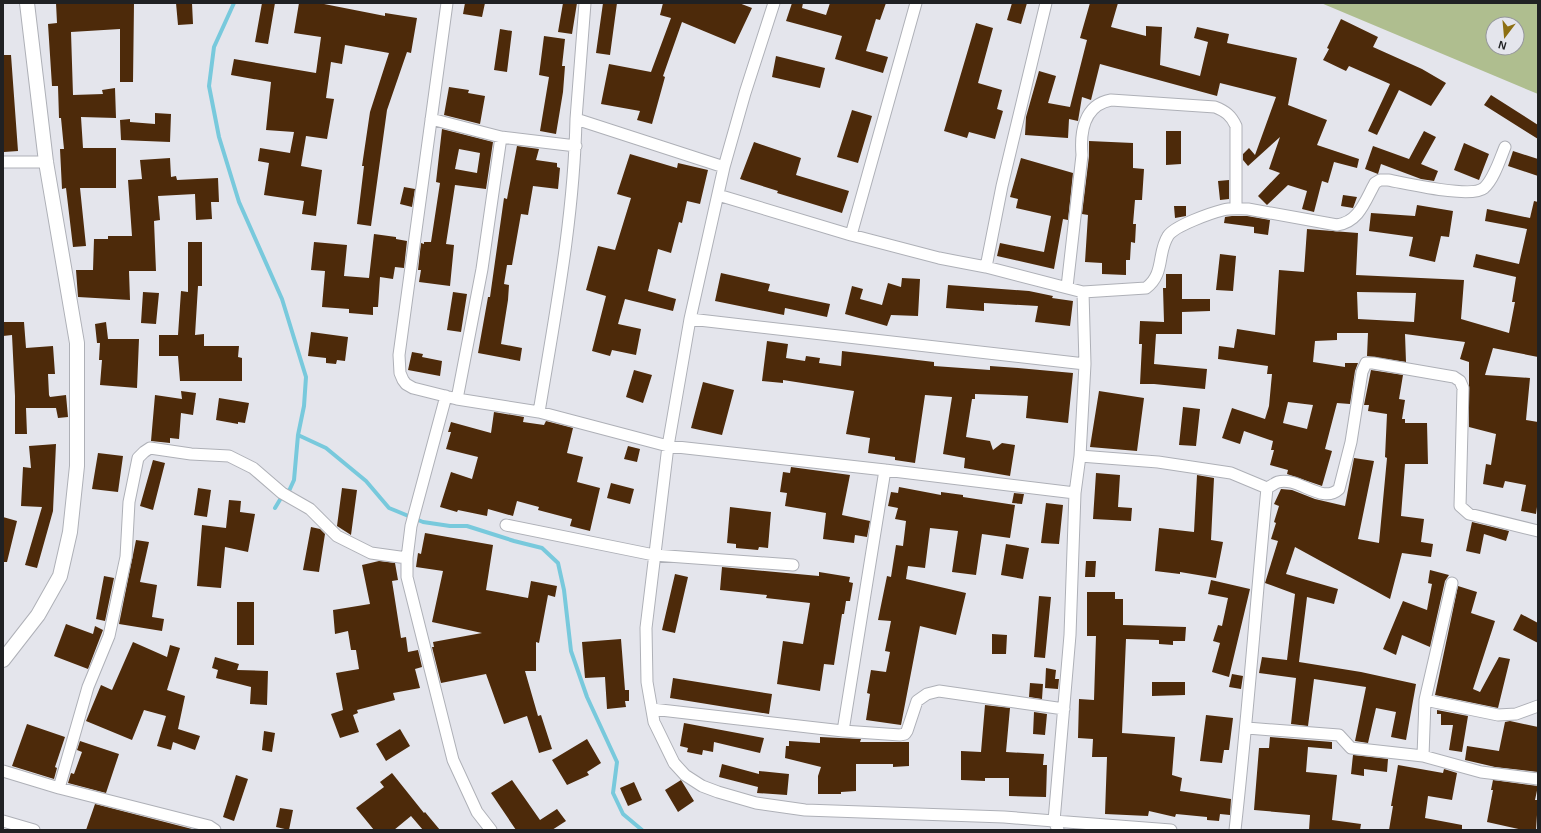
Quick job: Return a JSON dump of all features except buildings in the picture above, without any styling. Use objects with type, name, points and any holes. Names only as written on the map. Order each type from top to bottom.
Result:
[{"type":"street","points":[[3,660],[38,615],[60,576],[70,532],[77,466],[77,343],[46,162],[27,3]]},
{"type":"street","points":[[447,3],[399,355],[400,373],[406,384],[413,388],[457,399],[539,412],[668,446],[1075,493]]},
{"type":"street","points":[[539,412],[566,253],[576,146],[576,119],[585,3]]},
{"type":"street","points":[[774,3],[724,167],[690,319],[668,446],[646,628],[646,682],[654,722],[674,763],[686,775],[702,786],[756,803],[805,810],[1004,817],[1056,825],[1171,830]]},
{"type":"street","points":[[851,235],[916,3]]},
{"type":"street","points":[[986,267],[1002,186],[1046,3]]},
{"type":"street","points":[[1067,287],[1082,155],[1080,140],[1082,125],[1096,107],[1104,102],[1111,100],[1215,107],[1224,111],[1232,118],[1236,126],[1236,208]]},
{"type":"street","points":[[431,119],[501,137],[576,146]]},
{"type":"street","points":[[576,119],[724,167]]},
{"type":"street","points":[[457,399],[482,269],[501,137]]},
{"type":"street","points":[[718,195],[851,235],[939,258],[986,267],[1083,292],[1146,288],[1154,282],[1159,270],[1163,247],[1169,235],[1177,228],[1223,210],[1236,208],[1337,225],[1347,224],[1354,218],[1375,183],[1380,180],[1388,180],[1456,192],[1475,192],[1483,190],[1488,184],[1505,147]]},
{"type":"street","points":[[3,162],[46,162]]},
{"type":"street","points":[[1056,825],[1070,635],[1075,493],[1080,456],[1085,364],[1083,292]]},
{"type":"street","points":[[690,319],[1085,364]]},
{"type":"street","points":[[1080,456],[1158,462],[1231,473],[1267,488],[1279,482],[1289,482],[1322,493],[1330,494],[1338,488],[1351,442],[1362,372],[1366,363],[1373,363],[1454,377],[1460,381],[1463,388],[1460,506],[1469,514],[1538,531]]},
{"type":"street","points":[[446,396],[413,518],[407,558],[409,584],[453,760],[477,812],[491,830]]},
{"type":"street","points":[[59,788],[88,687],[109,636],[126,557],[129,502],[138,458],[150,448],[191,454],[229,456],[253,468],[286,496],[310,509],[337,536],[371,554],[407,558]]},
{"type":"street","points":[[842,731],[885,470]]},
{"type":"street","points":[[1235,830],[1247,728],[1253,631],[1267,488]]},
{"type":"street","points":[[506,525],[654,555],[793,565]]},
{"type":"street","points":[[1423,756],[1425,700],[1452,583]]},
{"type":"street","points":[[652,709],[842,731],[905,734],[908,730],[917,701],[927,694],[939,691],[1064,709]]},
{"type":"street","points":[[1425,700],[1498,715],[1516,714],[1538,706]]},
{"type":"street","points":[[1247,728],[1339,734],[1351,748],[1423,756],[1481,772],[1538,779]]},
{"type":"street","points":[[3,771],[59,788],[210,826],[215,830]]},
{"type":"street","points":[[3,821],[34,830]]},
{"type":"green space","points":[[1321,3],[1538,3],[1538,94]]},
{"type":"waterway","points":[[234,3],[214,47],[209,86],[219,137],[239,202],[282,299],[306,377],[304,406],[298,435],[294,480],[289,491],[281,498],[275,508]]},
{"type":"waterway","points":[[298,435],[326,448],[366,481],[389,508],[423,522],[450,526],[467,526],[542,548],[558,563],[564,590],[571,651],[587,697],[617,762],[613,793],[623,814],[642,830]]}]
